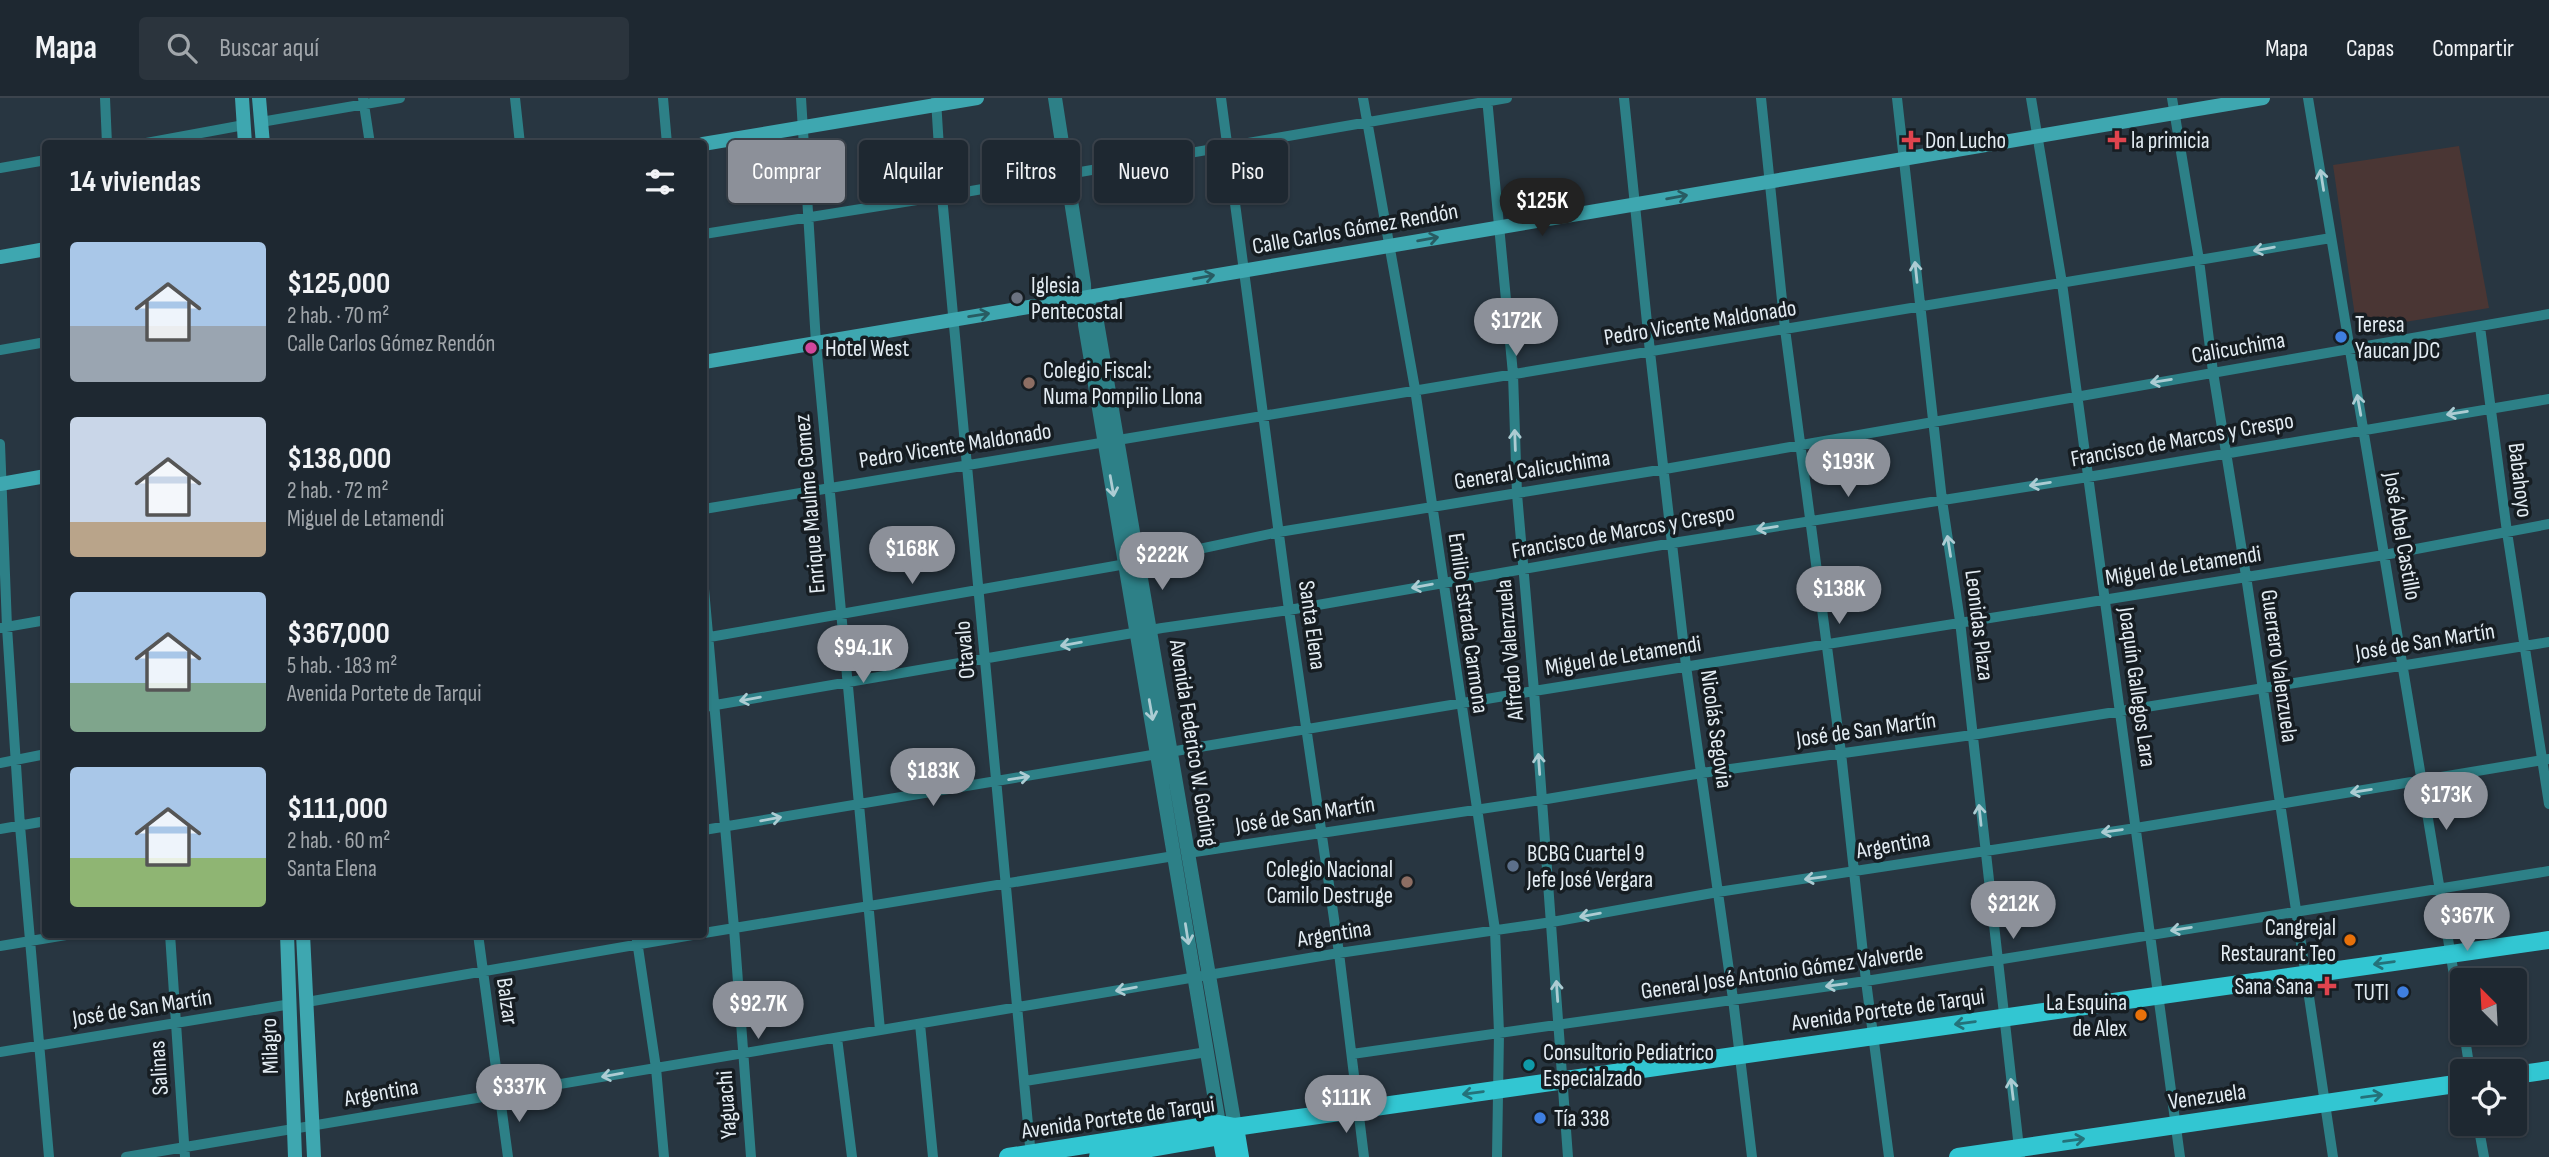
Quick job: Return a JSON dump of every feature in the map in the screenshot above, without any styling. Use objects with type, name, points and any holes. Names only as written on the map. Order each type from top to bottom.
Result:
[{"type":"main road","points":[[242,98],[245,140]]},
{"type":"main road","points":[[259,98],[263,140]]},
{"type":"main road","points":[[707,143],[802,128],[936,101],[977,98]]},
{"type":"main road","name":"Calle Carlos Gómez Rendón","points":[[707,361],[2263,98]]},
{"type":"main road","points":[[0,257],[42,251]]},
{"type":"main road","points":[[1,484],[42,477]]},
{"type":"main road","name":"Milagro","points":[[287,938],[295,1157]]},
{"type":"main road","name":"Milagro","points":[[303,938],[313,1125]]},
{"type":"main road","name":"Avenida Portete de Tarqui","points":[[1008,1157],[1225,1129],[2549,940]]},
{"type":"main road","points":[[2527,1073],[2549,1070]]},
{"type":"main road","name":"Venezuela","points":[[1958,1157],[2019,1152],[2176,1125],[2450,1085]]},
{"type":"main road","points":[[313,1125],[314,1157]]},
{"type":"main road","name":"Avenida Portete de Tarqui","points":[[1098,1157],[1225,1129]]},
{"type":"main road","name":"Avenida Federico W. Goding","points":[[1225,1129],[1225,1157]]},
{"type":"main road","name":"Avenida Federico W. Goding","points":[[1225,1129],[1240,1157]]},
{"type":"street","points":[[105,98],[107,140]]},
{"type":"street","points":[[261,122],[364,101],[400,98]]},
{"type":"street","points":[[515,98],[520,140]]},
{"type":"street","points":[[663,98],[667,140]]},
{"type":"street","name":"Enrique Maulme Gomez","points":[[801,98],[816,343],[880,1030]]},
{"type":"street","name":"Avenida Federico W. Goding","points":[[1055,98],[1062,140]]},
{"type":"street","name":"Santa Elena","points":[[1221,98],[1226,140]]},
{"type":"street","name":"Emilio Estrada Carmona","points":[[1363,98],[1415,389],[1430,507],[1444,582],[1475,809],[1495,930],[1500,1089],[1497,1157]]},
{"type":"street","points":[[1262,140],[1507,98]]},
{"type":"street","name":"Nicolás Segovia","points":[[1624,98],[1686,666],[1733,999],[1752,1157]]},
{"type":"street","points":[[1761,98],[1785,329],[1841,753],[1889,1157]]},
{"type":"street","name":"Leonidas Plaza","points":[[1897,98],[1942,499],[1960,621],[2019,1152]]},
{"type":"street","name":"Joaquín Gallegos Lara","points":[[2031,98],[2062,283],[2180,1157]]},
{"type":"street","name":"Guerrero Valenzuela","points":[[2172,98],[2199,260],[2213,372],[2333,1157]]},
{"type":"street","name":"José Abel Castillo","points":[[2308,98],[2453,968]]},
{"type":"street","name":"Alfredo Valenzuela","points":[[1487,100],[1513,374],[1517,494],[1560,1024],[1568,1157]]},
{"type":"street","points":[[364,101],[369,140]]},
{"type":"street","name":"Otavalo","points":[[936,101],[938,140]]},
{"type":"street","points":[[163,140],[244,125]]},
{"type":"street","points":[[1080,171],[1207,149]]},
{"type":"street","points":[[0,169],[42,161]]},
{"type":"street","points":[[707,233],[895,203]]},
{"type":"street","name":"Otavalo","points":[[943,203],[1030,1155]]},
{"type":"street","name":"Avenida Federico W. Goding","points":[[1072,203],[1086,297],[1085,325],[1111,440],[1165,753],[1225,1129]]},
{"type":"street","name":"Santa Elena","points":[[1234,203],[1339,953],[1364,1157]]},
{"type":"street","name":"Pedro Vicente Maldonado","points":[[707,508],[2331,238]]},
{"type":"street","name":"Calicuchima","points":[[1933,421],[2549,314]]},
{"type":"street","name":"Babahoyo","points":[[2480,327],[2507,532],[2546,760],[2549,804]]},
{"type":"street","points":[[0,349],[42,343]]},
{"type":"street","name":"Francisco de Marcos y Crespo","points":[[708,706],[1144,631],[1289,610],[1673,543],[2088,477],[2549,399]]},
{"type":"street","name":"General Calicuchima","points":[[707,638],[1132,563],[1279,532],[1665,469],[1933,421]]},
{"type":"street","points":[[0,444],[4,628],[49,1157]]},
{"type":"street","name":"Miguel de Letamendi","points":[[707,830],[1960,621],[2385,555],[2549,524]]},
{"type":"street","points":[[4,628],[42,621]]},
{"type":"street","name":"José de San Martín","points":[[707,932],[1181,854],[1841,753],[1972,736],[2549,642]]},
{"type":"street","name":"Yaguachi","points":[[707,672],[708,706],[725,827],[751,1157]]},
{"type":"street","points":[[0,762],[42,755]]},
{"type":"street","name":"Argentina","points":[[126,1157],[185,1152],[294,1128],[1339,953],[1552,922],[1718,892],[2136,828],[2546,760]]},
{"type":"street","points":[[0,829],[42,822]]},
{"type":"street","name":"General José Antonio Gómez Valverde","points":[[1352,1054],[1866,981],[2549,871]]},
{"type":"street","points":[[0,946],[49,938]]},
{"type":"street","name":"Salinas","points":[[170,938],[185,1152]]},
{"type":"street","name":"Balzar","points":[[479,938],[508,1157]]},
{"type":"street","points":[[307,1002],[657,938]]},
{"type":"street","points":[[637,940],[656,1068],[664,1157]]},
{"type":"street","name":"Avenida Federico W. Goding","points":[[1201,977],[1207,1052],[1225,1129]]},
{"type":"street","name":"José de San Martín","points":[[0,1052],[290,1004]]},
{"type":"street","points":[[920,1024],[933,1157]]},
{"type":"street","points":[[837,1038],[852,1157]]},
{"type":"street","points":[[1025,1081],[1207,1052]]},
{"type":"street","points":[[2480,1136],[2484,1157]]},
{"type":"shaded area","points":[[2459,146],[2489,308],[2357,330],[2333,165]]},
{"type":"place","name":"Don Lucho","points":[[1911,140]]},
{"type":"place","name":"la primicia","points":[[2117,140]]},
{"type":"place","name":"Iglesia Pentecostal","points":[[1017,298]]},
{"type":"place","name":"Teresa Yaucan JDC","points":[[2341,337]]},
{"type":"place","name":"Hotel West","points":[[811,348]]},
{"type":"place","name":"Colegio Fiscal: Numa Pompilio Llona","points":[[1029,383]]},
{"type":"place","name":"BCBG Cuartel 9 Jefe José Vergara","points":[[1513,866]]},
{"type":"place","name":"Colegio Nacional Camilo Destruge","points":[[1407,882]]},
{"type":"place","name":"Cangrejal Restaurant Teo","points":[[2350,940]]},
{"type":"place","name":"Sana Sana","points":[[2327,986]]},
{"type":"place","name":"TUTI","points":[[2403,992]]},
{"type":"place","name":"La Esquina de Alex","points":[[2141,1015]]},
{"type":"place","name":"Consultorio Pediatrico Especialzado","points":[[1529,1065]]},
{"type":"place","name":"Tía 338","points":[[1540,1118]]}]
